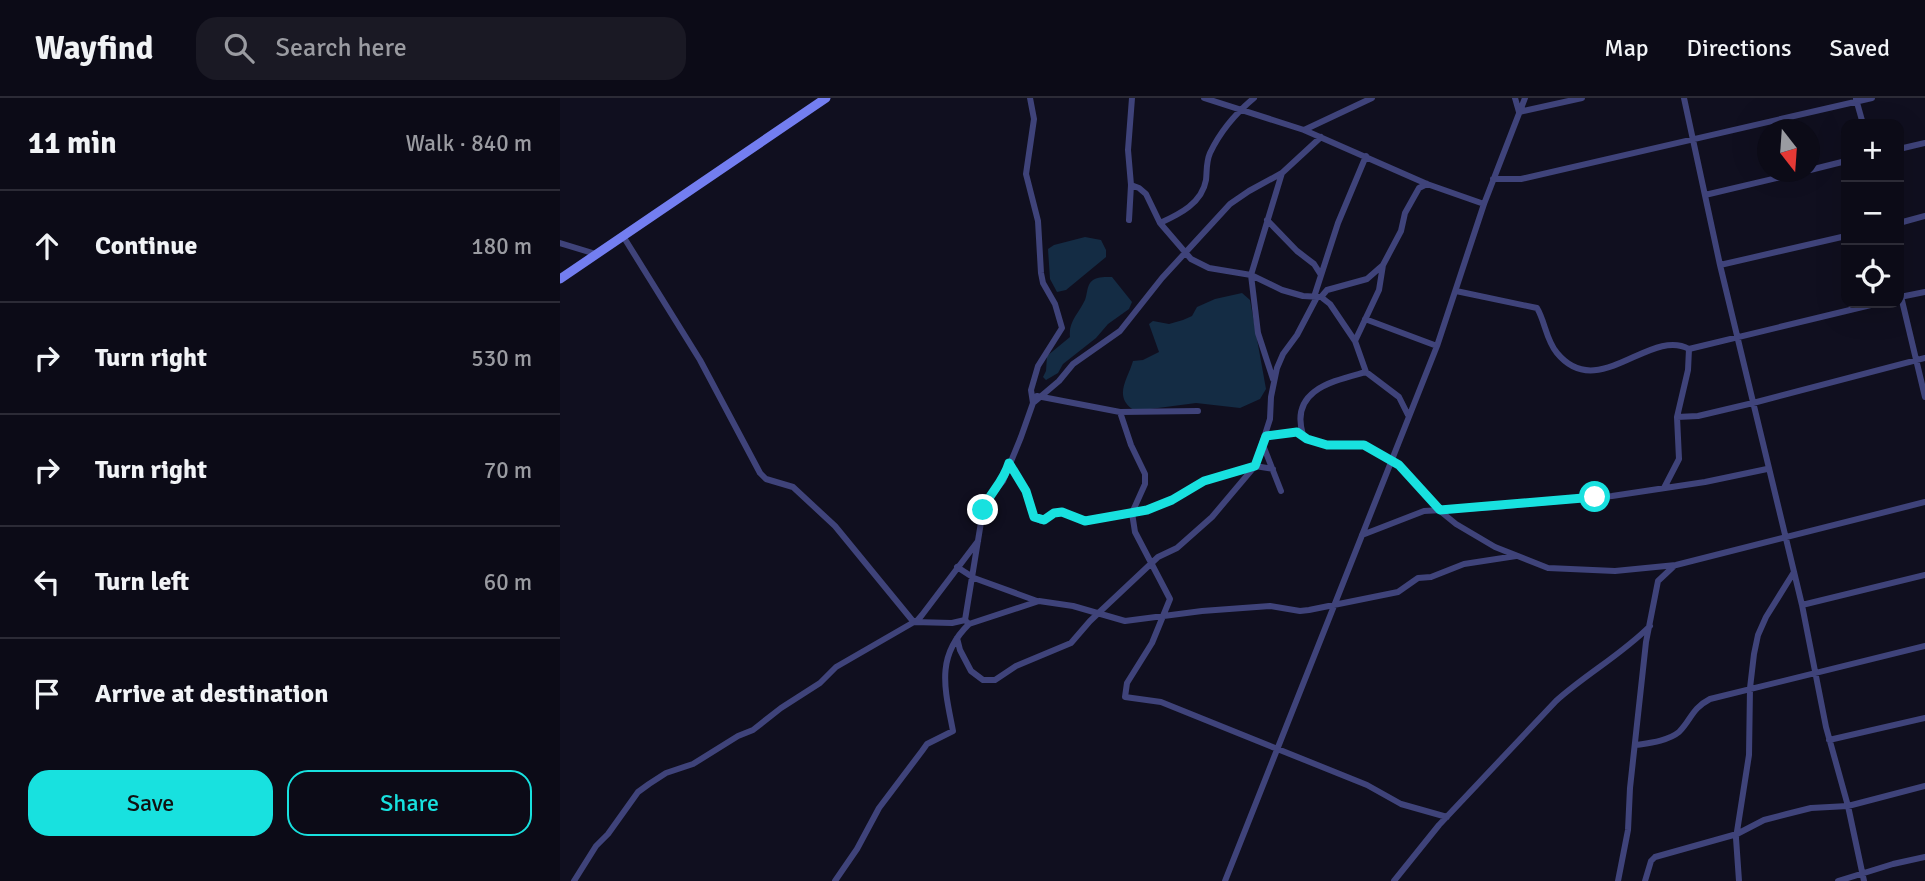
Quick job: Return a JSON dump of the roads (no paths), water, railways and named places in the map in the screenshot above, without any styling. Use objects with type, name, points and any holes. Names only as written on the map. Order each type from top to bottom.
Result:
[{"type":"main road","points":[[560,279],[826,98]]},
{"type":"street","points":[[1030,98],[1034,119],[1026,174],[1038,220],[1041,273],[1062,328],[1032,379],[1036,396]]},
{"type":"street","points":[[1129,219],[1131,185],[1128,150],[1132,98]]},
{"type":"street","points":[[1204,98],[1321,136],[1427,184],[1484,204]]},
{"type":"street","points":[[1160,223],[1182,212],[1198,198],[1206,180],[1210,153],[1230,121],[1254,98]]},
{"type":"street","points":[[1304,130],[1372,98]]},
{"type":"street","points":[[1515,98],[1519,112]]},
{"type":"street","points":[[1225,881],[1437,345],[1493,178],[1525,98]]},
{"type":"street","points":[[1519,112],[1582,98]]},
{"type":"street","points":[[1684,98],[1767,469],[1802,605],[1829,740],[1864,877]]},
{"type":"street","points":[[1493,178],[1521,179],[1872,98]]},
{"type":"street","points":[[1856,100],[1862,119]]},
{"type":"street","points":[[835,881],[857,849],[879,808],[927,744],[953,730],[945,696],[944,667],[967,622],[986,501],[1003,481],[1036,396],[1079,359],[1120,331],[1162,278],[1230,204],[1282,173],[1321,136]]},
{"type":"street","points":[[1904,148],[1925,143]]},
{"type":"street","points":[[957,638],[971,671],[989,681],[1001,677],[1016,666],[1071,643],[1097,614],[1153,563],[1184,542],[1212,517],[1255,466],[1266,436],[1274,381],[1283,354],[1318,297],[1321,275],[1338,223],[1366,156]]},
{"type":"street","points":[[1820,168],[1841,162]]},
{"type":"street","points":[[1274,381],[1258,333],[1251,275],[1282,173]]},
{"type":"street","points":[[1705,195],[1760,182]]},
{"type":"street","points":[[1355,341],[1378,290],[1383,265],[1401,231],[1412,200],[1419,188],[1427,184]]},
{"type":"street","points":[[1131,185],[1146,194],[1160,223],[1191,259],[1209,268],[1251,275],[1282,290],[1318,297],[1335,309],[1355,341],[1366,372],[1394,391],[1408,415]]},
{"type":"street","points":[[1904,222],[1925,216]]},
{"type":"street","points":[[1267,220],[1297,251],[1314,264],[1321,275]]},
{"type":"street","points":[[623,236],[700,360],[760,473],[766,479],[793,487],[835,526],[916,622],[967,622],[1039,601]]},
{"type":"street","points":[[1720,265],[1841,237]]},
{"type":"street","points":[[560,243],[596,254]]},
{"type":"street","points":[[1318,297],[1333,287],[1367,279],[1383,265]]},
{"type":"street","points":[[1456,291],[1537,308],[1556,352],[1576,368],[1593,370],[1620,365],[1637,355],[1668,346],[1678,345],[1689,349],[1858,308]]},
{"type":"street","points":[[1904,296],[1925,292]]},
{"type":"street","points":[[1903,308],[1925,397]]},
{"type":"street","points":[[1365,319],[1437,345]]},
{"type":"street","points":[[1664,488],[1679,459],[1677,416],[1688,370],[1689,349]]},
{"type":"street","points":[[1677,416],[1698,416],[1925,358]]},
{"type":"street","points":[[1303,435],[1301,412],[1317,388],[1366,372]]},
{"type":"street","points":[[1036,396],[1120,412],[1198,411]]},
{"type":"street","points":[[1120,412],[1131,445],[1145,474],[1145,484],[1132,513],[1135,532],[1170,599],[1152,643],[1127,683],[1125,697],[1161,702],[1367,785],[1401,804],[1447,817]]},
{"type":"street","points":[[1266,436],[1291,432],[1327,445],[1364,445],[1405,471],[1440,510],[1473,535],[1535,565],[1558,569],[1615,571],[1676,565],[1925,502]]},
{"type":"street","points":[[1263,446],[1281,491]]},
{"type":"street","points":[[1009,463],[1026,491],[1034,517],[1038,520],[1062,512],[1085,521],[1147,510],[1164,504],[1212,478],[1255,466],[1273,469]]},
{"type":"street","points":[[1362,535],[1418,512],[1612,496],[1767,469]]},
{"type":"street","points":[[574,881],[596,846],[608,834],[638,792],[666,773],[692,764],[752,730],[790,701],[820,683],[836,667],[916,622],[978,541]]},
{"type":"street","points":[[957,567],[974,578],[1039,601],[1073,606],[1125,621],[1270,606],[1300,611],[1398,592],[1418,578],[1431,577],[1464,564],[1516,556]]},
{"type":"street","points":[[1618,881],[1628,830],[1646,642],[1658,581],[1676,565]]},
{"type":"street","points":[[1739,881],[1737,834],[1749,755],[1750,688],[1758,635],[1794,572]]},
{"type":"street","points":[[1802,605],[1925,575]]},
{"type":"street","points":[[1394,881],[1447,817],[1556,701],[1631,644],[1650,626]]},
{"type":"street","points":[[1636,746],[1670,737],[1679,731],[1700,704],[1710,699],[1925,646]]},
{"type":"street","points":[[1829,740],[1925,718]]},
{"type":"street","points":[[1645,881],[1651,861],[1655,857],[1737,834],[1764,820],[1811,808],[1848,806],[1925,786]]},
{"type":"street","points":[[1838,881],[1864,877],[1892,864],[1925,857]]},
{"type":"water","points":[[1085,237],[1101,240],[1106,257],[1066,290],[1057,292],[1050,279],[1048,249]]},
{"type":"water","points":[[1112,277],[1132,302],[1129,309],[1063,364],[1058,373],[1046,380],[1043,377],[1047,356],[1070,337],[1072,322],[1085,300],[1090,283],[1097,278]]},
{"type":"water","points":[[1242,293],[1250,300],[1266,389],[1260,399],[1240,408],[1196,403],[1135,411],[1128,406],[1123,394],[1133,361],[1143,360],[1159,352],[1149,324],[1153,321],[1169,324],[1183,320],[1192,316],[1197,307],[1215,299]]}]
